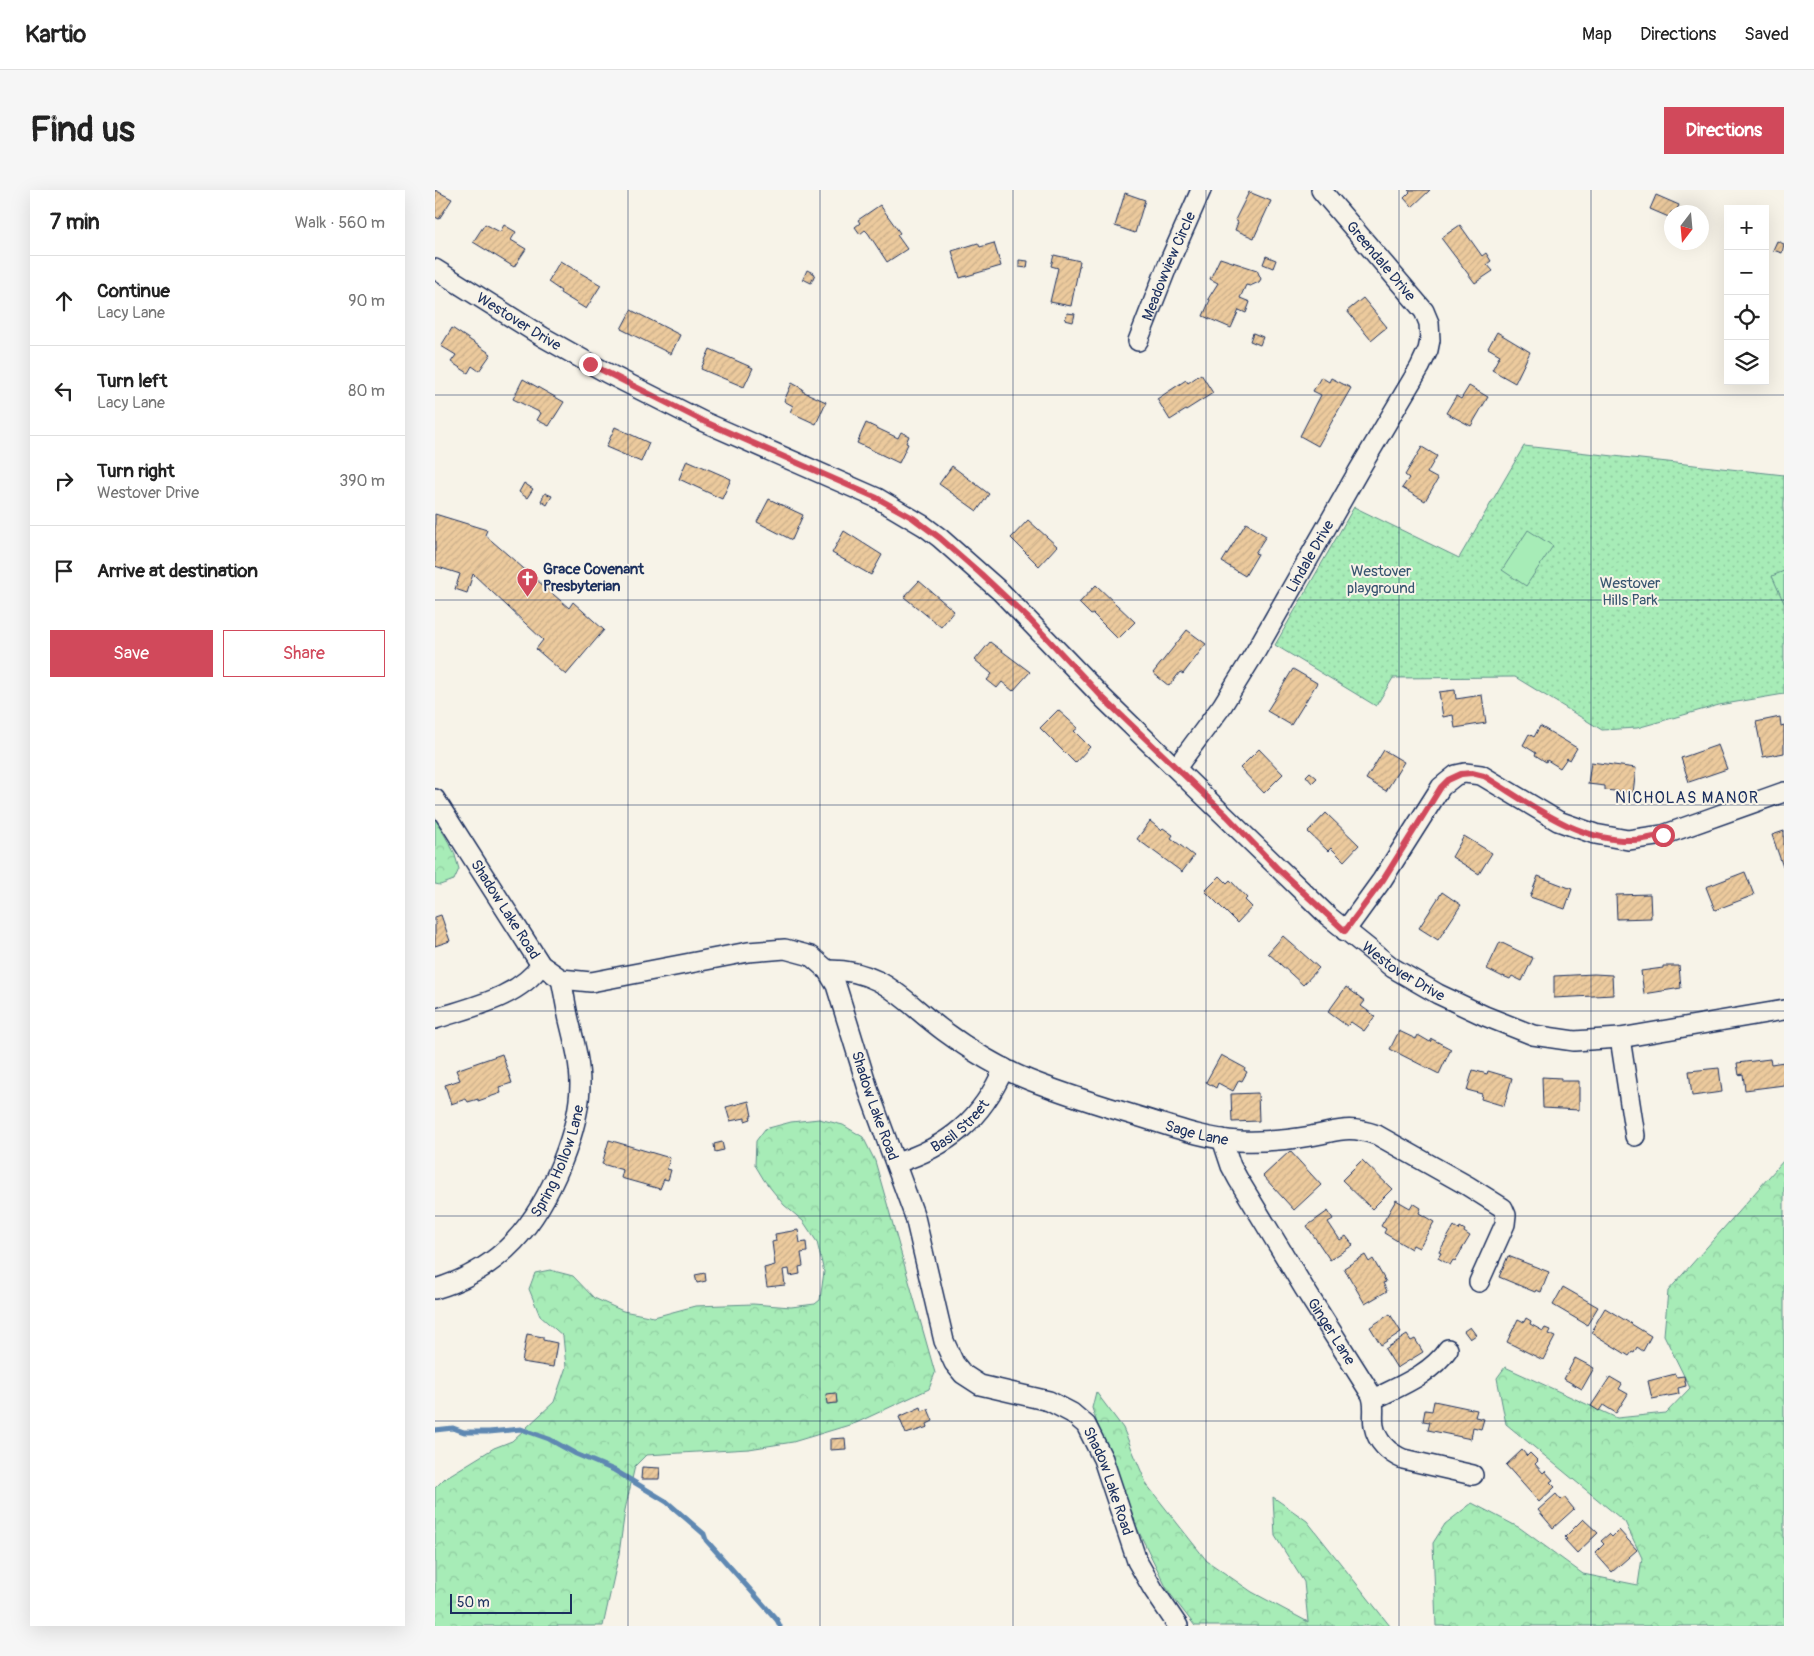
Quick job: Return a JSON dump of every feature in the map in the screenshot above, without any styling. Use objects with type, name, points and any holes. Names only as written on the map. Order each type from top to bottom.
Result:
[{"type":"street","name":"Meadowview Circle","points":[[1138,341],[1167,267],[1201,190]]},
{"type":"street","name":"Greendale Drive","points":[[1321,190],[1424,311],[1429,324],[1430,337]]},
{"type":"street","name":"Westover Drive","points":[[435,270],[543,337],[607,373],[711,425],[877,498],[913,518],[940,538],[1001,592],[1103,698],[1227,816],[1278,869],[1345,931],[1376,956],[1411,979],[1465,1008],[1503,1024],[1533,1035],[1563,1040],[1587,1041],[1620,1038],[1784,1010]]},
{"type":"street","name":"Lindale Drive","points":[[1176,768],[1222,706],[1256,651],[1420,367],[1428,350],[1430,337]]},
{"type":"street","points":[[1345,931],[1383,880],[1441,787],[1455,776],[1465,773],[1481,775],[1558,821],[1595,834],[1628,840],[1663,835],[1784,792]]},
{"type":"street","name":"Shadow Lake Road","points":[[435,799],[541,965],[561,979],[591,982],[748,952],[785,949],[811,956],[827,970],[836,985],[869,1092],[915,1217],[944,1341],[954,1363],[963,1374],[980,1385],[1049,1402],[1072,1413],[1085,1425],[1103,1459],[1137,1560],[1153,1589],[1178,1626]]},
{"type":"street","points":[[435,1019],[500,997],[521,985],[541,965]]},
{"type":"street","name":"Sage Lane","points":[[827,970],[858,973],[884,983],[898,992],[944,1031],[1004,1068],[1028,1079],[1092,1102],[1197,1134],[1222,1139],[1263,1141],[1288,1139],[1348,1128],[1377,1135],[1410,1152],[1503,1208],[1506,1215],[1505,1224],[1479,1282]]},
{"type":"street","name":"Spring Hollow Lane","points":[[435,1289],[470,1275],[505,1250],[531,1222],[545,1201],[557,1174],[570,1142],[577,1112],[580,1085],[575,1046],[561,979]]},
{"type":"street","points":[[1620,1038],[1635,1136]]},
{"type":"street","name":"Basil Street","points":[[896,1163],[940,1145],[963,1128],[989,1098],[1004,1068]]},
{"type":"street","name":"Ginger Lane","points":[[1222,1139],[1231,1166],[1238,1179],[1374,1399]]},
{"type":"street","points":[[1448,1349],[1440,1361],[1413,1379],[1374,1399],[1374,1426],[1378,1436],[1394,1455],[1403,1459],[1473,1475]]},
{"type":"green space","name":"Westover Hills Park","points":[[1524,446],[1784,475],[1784,694],[1719,705],[1637,728],[1602,730],[1515,677],[1393,678],[1376,706],[1275,645],[1354,507],[1459,558]]},
{"type":"green space","points":[[1528,530],[1553,546],[1526,586],[1502,570]]},
{"type":"green space","points":[[1784,571],[1784,603],[1772,576]]},
{"type":"green space","points":[[435,818],[454,852],[459,869],[454,880],[440,885],[435,884]]},
{"type":"green space","points":[[819,1119],[843,1125],[863,1137],[875,1161],[935,1373],[929,1389],[856,1423],[793,1442],[749,1449],[646,1455],[635,1466],[625,1510],[619,1554],[603,1626],[435,1626],[435,1488],[445,1478],[494,1448],[512,1441],[554,1402],[566,1367],[563,1336],[540,1316],[529,1289],[535,1273],[550,1270],[573,1276],[594,1298],[623,1311],[654,1317],[695,1306],[753,1304],[791,1307],[815,1304],[820,1300],[824,1272],[817,1242],[803,1221],[784,1205],[764,1180],[755,1165],[756,1141],[765,1129],[791,1122]],"holes":[[[835,1393],[837,1402],[828,1404],[826,1395]]]},
{"type":"green space","points":[[1784,1160],[1784,1626],[1436,1626],[1433,1543],[1445,1524],[1472,1503],[1520,1528],[1583,1574],[1638,1585],[1642,1558],[1625,1522],[1506,1424],[1497,1378],[1505,1367],[1617,1418],[1666,1413],[1690,1388],[1664,1335],[1668,1291]]},
{"type":"green space","points":[[1096,1392],[1123,1428],[1147,1485],[1207,1561],[1252,1592],[1308,1622],[1304,1582],[1275,1536],[1273,1497],[1307,1521],[1390,1626],[1195,1626],[1168,1591],[1136,1526],[1106,1450],[1092,1408]]},
{"type":"building","points":[[435,190],[452,199],[439,219],[435,217]]},
{"type":"building","points":[[1408,190],[1430,190],[1412,207],[1404,198],[1410,192]]},
{"type":"building","points":[[1249,192],[1271,201],[1254,238],[1235,230],[1238,222],[1235,220]]},
{"type":"building","points":[[1125,193],[1145,200],[1135,233],[1115,226]]},
{"type":"building","points":[[1656,195],[1679,205],[1664,205],[1664,215],[1650,209]]},
{"type":"building","points":[[880,205],[900,233],[897,235],[907,249],[887,262],[868,233],[865,230],[860,234],[855,227],[860,223],[858,220]]},
{"type":"building","points":[[485,224],[500,232],[504,225],[516,232],[511,240],[526,249],[514,267],[473,242]]},
{"type":"building","points":[[1460,225],[1482,256],[1486,253],[1491,261],[1487,264],[1493,271],[1475,283],[1441,238]]},
{"type":"building","points":[[1777,241],[1784,244],[1782,253],[1773,250]]},
{"type":"building","points":[[978,243],[980,247],[994,243],[1001,266],[960,278],[952,251]]},
{"type":"building","points":[[1054,255],[1080,261],[1071,306],[1050,302],[1058,268],[1051,266]]},
{"type":"building","points":[[1266,256],[1276,260],[1273,268],[1263,264]]},
{"type":"building","points":[[1220,258],[1257,270],[1261,279],[1250,286],[1246,285],[1240,298],[1250,302],[1246,313],[1239,310],[1231,328],[1203,316],[1210,300],[1208,299],[1218,283],[1210,279]]},
{"type":"building","points":[[1019,260],[1028,261],[1027,268],[1019,267]]},
{"type":"building","points":[[560,261],[601,285],[586,309],[560,293],[561,291],[548,282]]},
{"type":"building","points":[[807,270],[815,274],[811,283],[803,279]]},
{"type":"building","points":[[1363,298],[1387,327],[1371,340],[1347,311]]},
{"type":"building","points":[[631,310],[680,335],[671,354],[621,329]]},
{"type":"building","points":[[1067,313],[1075,314],[1073,322],[1065,320]]},
{"type":"building","points":[[452,328],[491,354],[479,371],[472,366],[468,373],[451,362],[456,355],[441,346]]},
{"type":"building","points":[[1497,332],[1530,352],[1515,383],[1492,370],[1500,355],[1488,348]]},
{"type":"building","points":[[1253,333],[1263,337],[1260,345],[1250,341]]},
{"type":"building","points":[[710,349],[753,368],[744,387],[701,369]]},
{"type":"building","points":[[1201,374],[1213,393],[1170,420],[1157,399],[1186,380],[1188,383]]},
{"type":"building","points":[[1321,377],[1329,382],[1331,378],[1351,388],[1318,446],[1300,436],[1321,395],[1313,391]]},
{"type":"building","points":[[523,379],[564,402],[549,426],[537,420],[541,413],[513,399]]},
{"type":"building","points":[[792,383],[803,389],[802,391],[826,402],[816,424],[790,412],[793,406],[784,401]]},
{"type":"building","points":[[1469,386],[1488,397],[1471,426],[1446,413],[1456,396],[1461,399]]},
{"type":"building","points":[[866,423],[898,438],[901,432],[909,436],[906,443],[908,444],[899,463],[857,443]]},
{"type":"building","points":[[615,427],[649,443],[641,462],[606,447]]},
{"type":"building","points":[[1422,447],[1437,456],[1427,473],[1438,479],[1425,501],[1402,488],[1409,478],[1405,475]]},
{"type":"building","points":[[687,460],[731,479],[722,499],[679,479]]},
{"type":"building","points":[[952,466],[989,494],[977,511],[939,484]]},
{"type":"building","points":[[524,483],[533,489],[527,498],[519,492]]},
{"type":"building","points":[[545,493],[552,496],[547,505],[541,501]]},
{"type":"building","points":[[769,499],[803,515],[792,540],[757,522]]},
{"type":"building","name":"Grace Covenant Presbyterian","points":[[435,514],[487,530],[485,535],[569,608],[573,602],[604,630],[566,675],[536,649],[543,640],[473,574],[467,593],[455,589],[460,574],[435,566]]},
{"type":"building","points":[[1028,520],[1057,546],[1039,566],[1011,538]]},
{"type":"building","points":[[1246,523],[1266,536],[1255,553],[1258,554],[1245,576],[1222,562]]},
{"type":"building","points":[[844,531],[882,555],[871,575],[832,553]]},
{"type":"building","points":[[919,581],[954,611],[941,627],[904,597]]},
{"type":"building","points":[[1096,585],[1135,622],[1118,639],[1079,603]]},
{"type":"building","points":[[1187,630],[1206,644],[1183,674],[1180,672],[1169,686],[1153,673]]},
{"type":"building","points":[[990,642],[1030,672],[1013,691],[1002,682],[997,688],[987,680],[992,674],[975,660]]},
{"type":"building","points":[[1293,669],[1317,683],[1291,725],[1267,711]]},
{"type":"building","points":[[1455,690],[1456,699],[1482,695],[1486,723],[1455,728],[1453,715],[1443,717],[1439,692]]},
{"type":"building","points":[[1058,710],[1078,728],[1074,731],[1090,747],[1075,763],[1040,728]]},
{"type":"building","points":[[1780,717],[1781,726],[1784,725],[1784,753],[1763,757],[1756,722]]},
{"type":"building","points":[[1540,726],[1577,748],[1570,760],[1567,758],[1560,768],[1547,760],[1546,762],[1523,745],[1529,734],[1534,737]]},
{"type":"building","points":[[1718,745],[1727,769],[1689,782],[1681,758]]},
{"type":"building","points":[[1259,749],[1283,774],[1264,793],[1240,768]]},
{"type":"building","points":[[1384,750],[1404,762],[1386,791],[1366,779]]},
{"type":"building","points":[[1591,762],[1636,768],[1633,793],[1605,790],[1605,786],[1588,784]]},
{"type":"building","points":[[1310,772],[1317,778],[1312,783],[1306,776]]},
{"type":"building","points":[[1326,813],[1359,845],[1344,861],[1331,848],[1328,851],[1308,832]]},
{"type":"building","points":[[1150,821],[1161,830],[1163,828],[1173,835],[1171,838],[1194,856],[1182,872],[1137,839]]},
{"type":"building","points":[[1784,831],[1784,866],[1783,867],[1772,835]]},
{"type":"building","points":[[1464,836],[1492,853],[1479,874],[1452,857]]},
{"type":"building","points":[[1745,872],[1754,895],[1715,910],[1706,887]]},
{"type":"building","points":[[1220,876],[1227,883],[1230,880],[1247,898],[1245,900],[1252,907],[1237,923],[1205,891]]},
{"type":"building","points":[[1538,876],[1572,889],[1565,909],[1530,897]]},
{"type":"building","points":[[1442,892],[1461,905],[1438,940],[1419,928]]},
{"type":"building","points":[[1650,894],[1651,918],[1617,919],[1616,895]]},
{"type":"building","points":[[441,915],[450,941],[435,946],[435,917]]},
{"type":"building","points":[[1283,936],[1319,968],[1303,985],[1268,953]]},
{"type":"building","points":[[1500,942],[1533,958],[1522,981],[1512,976],[1510,979],[1503,977],[1487,969]]},
{"type":"building","points":[[1663,966],[1679,966],[1681,988],[1644,994],[1641,971],[1663,968]]},
{"type":"building","points":[[1612,975],[1613,995],[1554,998],[1554,976]]},
{"type":"building","points":[[1346,987],[1365,1001],[1361,1006],[1375,1016],[1364,1031],[1351,1022],[1347,1026],[1328,1012]]},
{"type":"building","points":[[1399,1031],[1416,1039],[1418,1035],[1430,1042],[1432,1039],[1451,1049],[1439,1074],[1390,1049]]},
{"type":"building","points":[[502,1054],[512,1083],[499,1087],[501,1093],[478,1101],[478,1099],[468,1102],[466,1099],[451,1104],[445,1085],[460,1080],[456,1070]]},
{"type":"building","points":[[1221,1055],[1245,1068],[1244,1070],[1247,1072],[1242,1081],[1239,1080],[1233,1091],[1218,1083],[1216,1088],[1206,1082]]},
{"type":"building","points":[[1770,1059],[1771,1064],[1784,1062],[1784,1085],[1745,1090],[1743,1074],[1739,1075],[1737,1063]]},
{"type":"building","points":[[1719,1068],[1722,1092],[1692,1096],[1689,1071]]},
{"type":"building","points":[[1473,1070],[1487,1074],[1488,1071],[1512,1078],[1504,1106],[1481,1099],[1482,1094],[1467,1090]]},
{"type":"building","points":[[1542,1077],[1561,1078],[1561,1081],[1579,1081],[1579,1110],[1543,1108]]},
{"type":"building","points":[[1258,1093],[1259,1121],[1232,1122],[1231,1094]]},
{"type":"building","points":[[749,1101],[751,1119],[745,1121],[745,1118],[730,1121],[726,1107]]},
{"type":"building","points":[[609,1140],[670,1158],[667,1169],[671,1170],[668,1180],[664,1179],[660,1189],[621,1178],[623,1170],[602,1164]]},
{"type":"building","points":[[722,1142],[724,1150],[715,1152],[714,1144]]},
{"type":"building","points":[[1290,1151],[1321,1185],[1294,1210],[1263,1176]]},
{"type":"building","points":[[1362,1160],[1392,1189],[1372,1209],[1342,1180]]},
{"type":"building","points":[[1396,1200],[1410,1208],[1413,1203],[1421,1208],[1419,1213],[1434,1222],[1419,1248],[1413,1245],[1411,1249],[1384,1233],[1386,1229],[1381,1226]]},
{"type":"building","points":[[1328,1211],[1333,1219],[1328,1222],[1340,1240],[1346,1236],[1353,1245],[1330,1260],[1307,1226]]},
{"type":"building","points":[[1454,1226],[1459,1230],[1460,1227],[1465,1230],[1464,1232],[1470,1236],[1455,1261],[1453,1260],[1450,1265],[1438,1258],[1441,1253],[1439,1252]]},
{"type":"building","points":[[798,1230],[800,1243],[806,1242],[807,1252],[801,1253],[803,1266],[799,1267],[800,1274],[790,1276],[789,1269],[783,1270],[785,1285],[767,1287],[764,1268],[775,1265],[772,1242],[776,1241],[775,1234]]},
{"type":"building","points":[[1365,1255],[1369,1262],[1373,1259],[1386,1282],[1383,1283],[1387,1291],[1365,1304],[1344,1268]]},
{"type":"building","points":[[1508,1256],[1549,1272],[1541,1292],[1536,1290],[1535,1292],[1499,1277]]},
{"type":"building","points":[[705,1273],[706,1281],[697,1283],[695,1275]]},
{"type":"building","points":[[1563,1287],[1598,1307],[1587,1325],[1553,1305]]},
{"type":"building","points":[[1605,1308],[1651,1336],[1643,1351],[1637,1347],[1634,1353],[1632,1352],[1629,1356],[1592,1333]]},
{"type":"building","points":[[1390,1314],[1401,1332],[1381,1345],[1370,1327]]},
{"type":"building","points":[[1526,1318],[1531,1321],[1530,1324],[1543,1331],[1545,1328],[1550,1330],[1548,1334],[1555,1337],[1543,1360],[1507,1342],[1518,1319],[1524,1322]]},
{"type":"building","points":[[1470,1327],[1476,1335],[1470,1339],[1464,1331]]},
{"type":"building","points":[[527,1334],[543,1337],[543,1340],[557,1343],[553,1367],[522,1362]]},
{"type":"building","points":[[1407,1335],[1411,1341],[1415,1339],[1423,1352],[1397,1368],[1385,1349]]},
{"type":"building","points":[[1575,1358],[1594,1368],[1582,1389],[1564,1379]]},
{"type":"building","points":[[1675,1374],[1676,1377],[1684,1376],[1686,1386],[1678,1388],[1679,1394],[1652,1399],[1648,1381]]},
{"type":"building","points":[[1610,1377],[1622,1384],[1619,1389],[1628,1394],[1616,1413],[1603,1405],[1599,1411],[1591,1406]]},
{"type":"building","points":[[836,1393],[837,1403],[827,1404],[826,1394]]},
{"type":"building","points":[[1434,1401],[1477,1410],[1475,1417],[1484,1419],[1481,1429],[1473,1427],[1471,1439],[1428,1430],[1430,1422],[1423,1421],[1425,1410],[1432,1411]]},
{"type":"building","points":[[921,1407],[922,1411],[928,1409],[933,1421],[927,1424],[928,1427],[906,1434],[899,1417]]},
{"type":"building","points":[[845,1438],[846,1449],[830,1450],[830,1439]]},
{"type":"building","points":[[1522,1450],[1527,1456],[1530,1453],[1538,1461],[1535,1464],[1553,1480],[1550,1482],[1555,1487],[1539,1502],[1506,1465]]},
{"type":"building","points":[[642,1467],[660,1468],[659,1479],[641,1479]]},
{"type":"building","points":[[1556,1494],[1561,1500],[1564,1497],[1574,1509],[1553,1528],[1538,1510]]},
{"type":"building","points":[[1583,1519],[1598,1533],[1577,1553],[1565,1540],[1567,1539],[1565,1537]]},
{"type":"building","points":[[1619,1530],[1637,1550],[1612,1572],[1595,1553],[1604,1544],[1601,1541],[1609,1534],[1612,1537]]},
{"type":"waterway","points":[[435,1430],[453,1428],[464,1432],[489,1432],[521,1429],[549,1439],[576,1454],[614,1470],[667,1502],[704,1534],[706,1540],[777,1620],[780,1626]]},
{"type":"place","name":"Grace Covenant Presbyterian","points":[[527,597]]},
{"type":"district","name":"NICHOLAS MANOR","points":[[1687,797]]},
{"type":"route","points":[[590,364],[703,421],[877,498],[913,518],[940,538],[1030,620],[1103,698],[1227,816],[1278,869],[1345,931],[1383,880],[1441,787],[1455,776],[1475,773],[1484,776],[1558,821],[1595,834],[1628,840],[1663,835]]},
{"type":"park label","name":"Westover playground","points":[[1381,580]]}]
